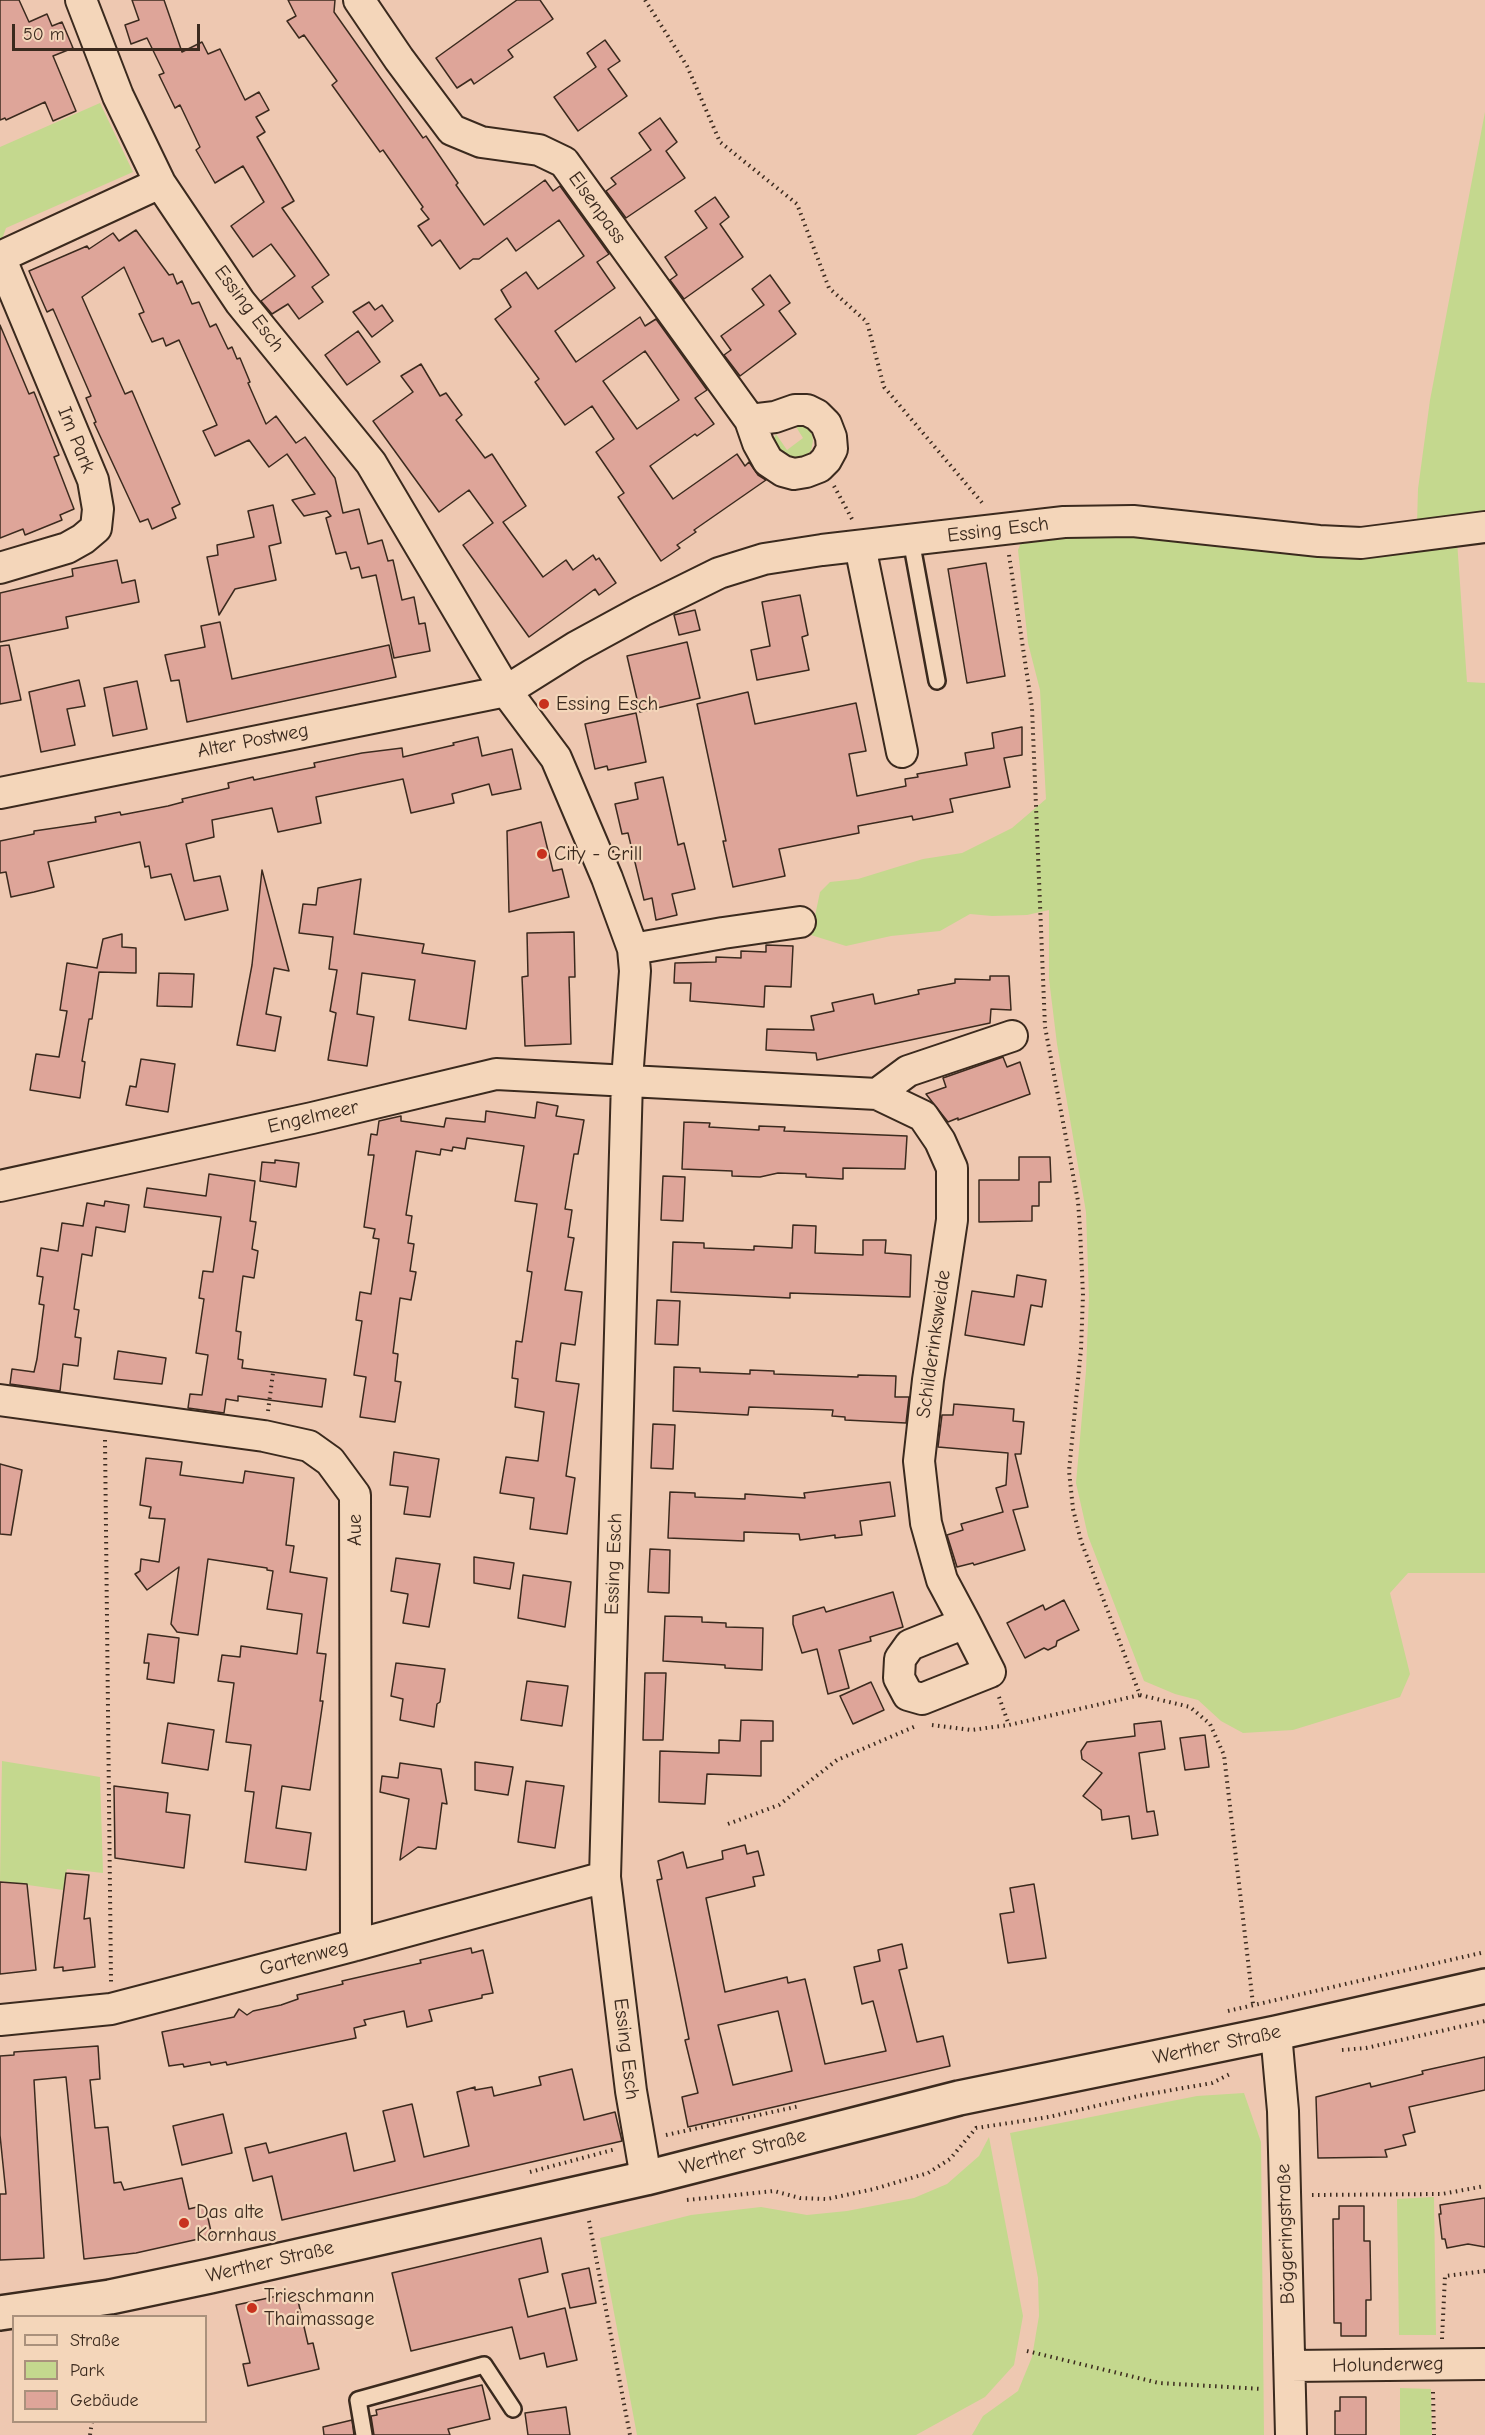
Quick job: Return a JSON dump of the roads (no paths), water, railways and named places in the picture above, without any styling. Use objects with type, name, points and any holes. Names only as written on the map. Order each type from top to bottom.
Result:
[{"type":"main road","name":"Werther Straße","points":[[0,2313],[110,2297],[210,2276],[646,2178],[959,2097],[1276,2033],[1485,1986]]},
{"type":"street","name":"Essing Esch","points":[[81,0],[117,96],[160,183],[240,302],[371,463],[506,691],[556,758],[607,878],[633,949],[635,971],[627,1080],[605,1876],[630,2091],[646,2178]]},
{"type":"street","name":"Elsenpass","points":[[359,0],[452,130],[481,142],[539,150],[564,162],[750,420],[758,443],[768,461],[783,471],[794,474],[819,467],[832,449],[826,424],[817,415],[807,410],[795,410],[775,417],[750,420]]},
{"type":"street","name":"Im Park","points":[[0,568],[67,548],[83,539],[96,528],[98,509],[93,480],[0,257],[160,183]]},
{"type":"street","name":"Essing Esch","points":[[506,691],[576,647],[642,611],[719,573],[764,559],[1064,522],[1133,521],[1319,542],[1361,543],[1485,527]]},
{"type":"street","points":[[860,546],[902,752]]},
{"type":"street","name":"Alter Postweg","points":[[0,793],[506,691]]},
{"type":"street","points":[[633,949],[800,922]]},
{"type":"street","points":[[877,1094],[908,1071],[1012,1036]]},
{"type":"street","name":"Engelmeer","points":[[0,1186],[312,1118],[496,1074],[627,1080]]},
{"type":"street","name":"Schilderinksweide","points":[[627,1080],[877,1094],[923,1116],[940,1141],[952,1168],[952,1220],[928,1380],[919,1461],[929,1534],[942,1580],[965,1623]]},
{"type":"street","name":"Aue","points":[[0,1400],[264,1436],[309,1446],[330,1461],[355,1495],[356,1945]]},
{"type":"street","name":"Gartenweg","points":[[0,2020],[111,2009],[356,1945],[605,1876]]},
{"type":"street","name":"Böggeringstraße","points":[[1276,2033],[1283,2111],[1291,2435]]},
{"type":"street","name":"Holunderweg","points":[[1290,2378],[1437,2364],[1485,2364]]},
{"type":"lane","points":[[911,540],[937,681]]},
{"type":"lane","points":[[364,2435],[358,2400],[484,2365],[513,2409]]},
{"type":"place","name":"Essing Esch","points":[[544,704]]},
{"type":"place","name":"City - Grill","points":[[542,854]]},
{"type":"place","name":"Das alte Kornhaus","points":[[184,2223]]},
{"type":"place","name":"Trieschmann Thaimassage","points":[[252,2308]]}]
